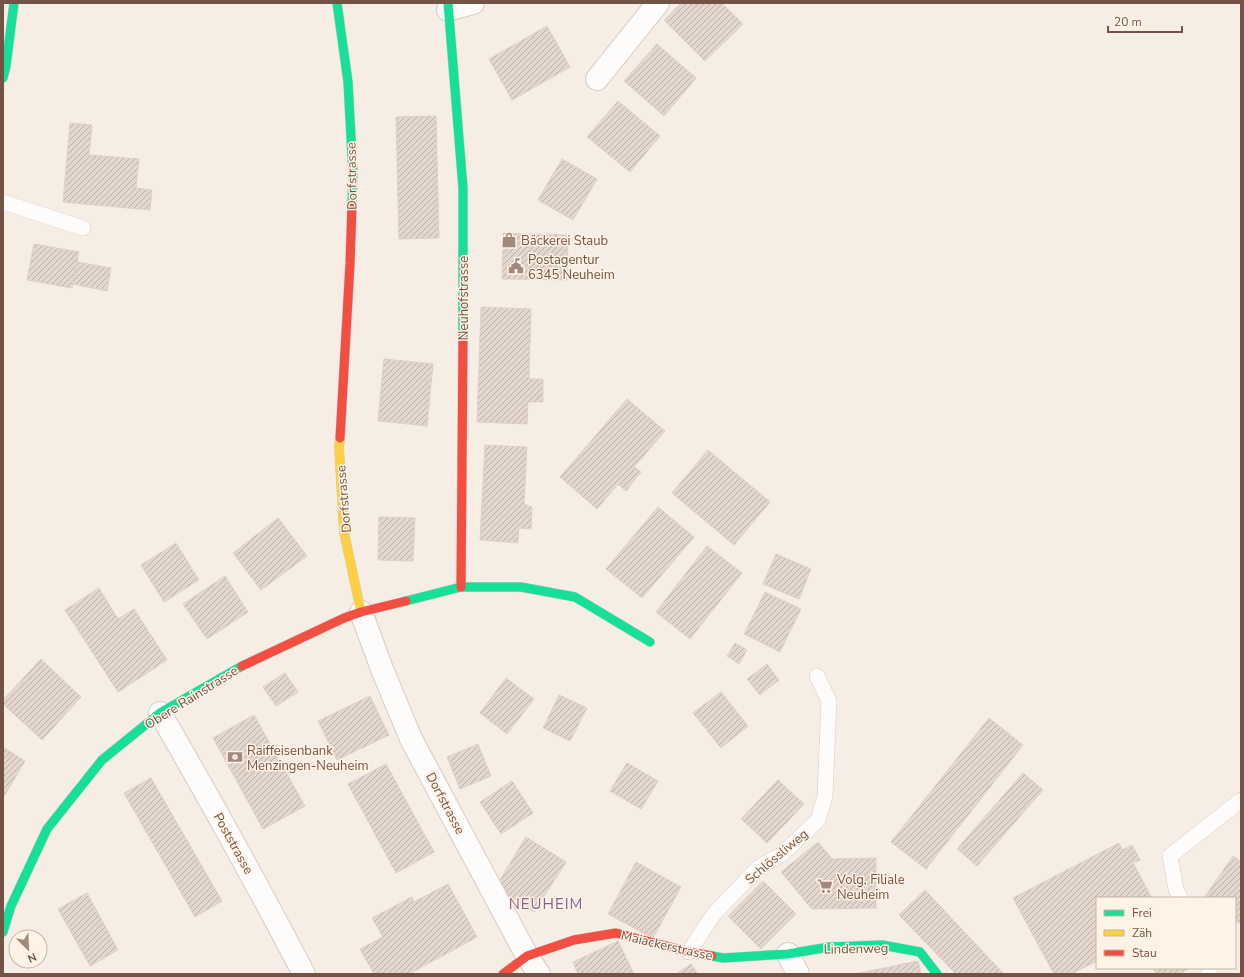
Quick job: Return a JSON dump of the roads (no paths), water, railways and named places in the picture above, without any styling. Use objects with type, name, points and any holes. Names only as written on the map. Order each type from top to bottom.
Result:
[{"type":"street","points":[[3,78],[6,66],[14,3]]},
{"type":"street","name":"Dorfstrasse","points":[[337,3],[348,82],[353,174],[350,264],[338,447],[344,532],[361,612],[382,669],[411,739],[527,956],[539,974]]},
{"type":"street","name":"Neuhofstrasse","points":[[461,587],[464,269],[463,188],[448,6],[473,3]]},
{"type":"street","points":[[597,79],[658,3]]},
{"type":"street","name":"Obere Rainstrasse","points":[[3,932],[11,906],[47,828],[102,760],[160,713],[250,661],[344,618],[361,612],[461,587],[521,587],[575,597],[650,642]]},
{"type":"street","name":"Poststrasse","points":[[160,713],[237,848],[304,974]]},
{"type":"street","name":"Maiackerstrasse","points":[[527,956],[574,940],[616,933],[689,952],[723,958],[788,954]]},
{"type":"street","name":"Lindenweg","points":[[788,954],[829,947],[882,945],[920,952],[937,974]]},
{"type":"street","points":[[788,954],[798,974]]},
{"type":"street","points":[[503,974],[527,956]]},
{"type":"lane","points":[[3,202],[84,228]]},
{"type":"lane","name":"Schlössliweg","points":[[689,952],[713,915],[759,867],[781,855],[818,820],[825,796],[829,701],[817,676]]},
{"type":"lane","points":[[1180,897],[1176,889],[1170,856],[1241,800]]},
{"type":"place","name":"Bäckerei Staub","points":[[509,240]]},
{"type":"place","name":"Postagentur 6345 Neuheim","points":[[516,266]]},
{"type":"place","name":"Raiffeisenbank Menzingen-Neuheim","points":[[235,757]]},
{"type":"place","name":"Volg, Filiale Neuheim","points":[[825,886]]},
{"type":"district","name":"NEUHEIM","points":[[546,904]]}]
